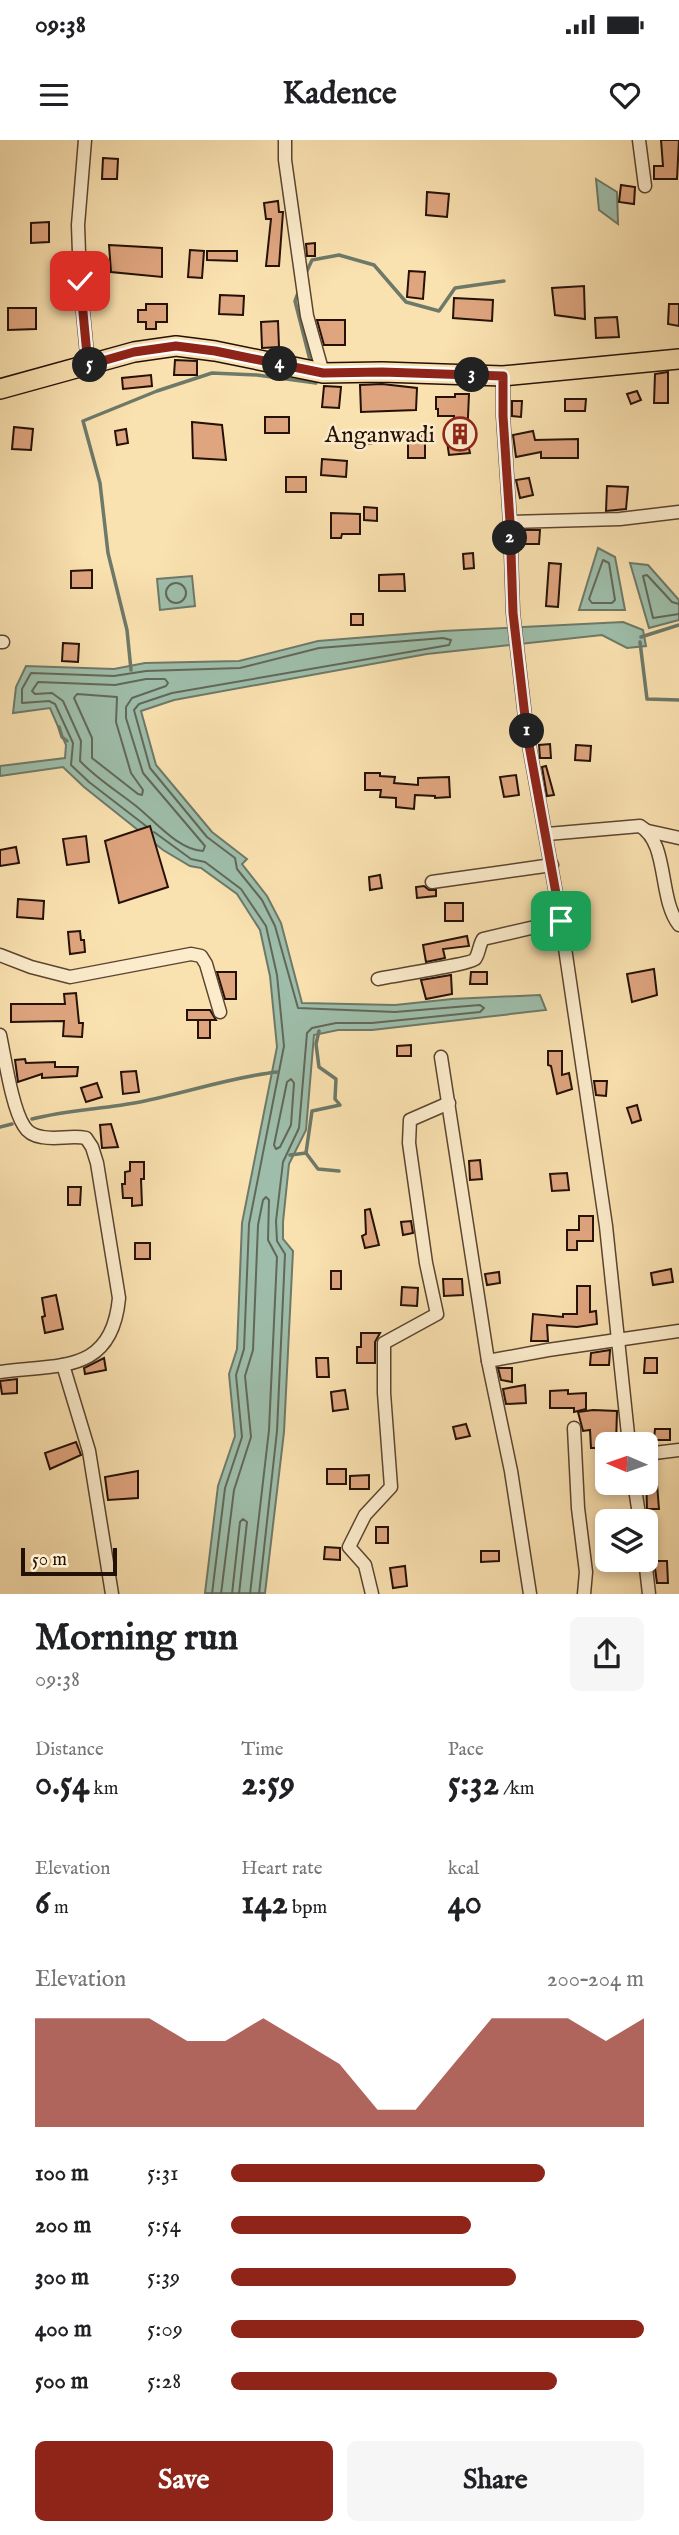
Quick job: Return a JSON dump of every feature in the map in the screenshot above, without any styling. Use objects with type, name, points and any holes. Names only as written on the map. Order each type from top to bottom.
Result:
[{"type":"main road","points":[[0,388],[134,352],[176,346],[215,351],[323,373],[503,376],[679,359]]},
{"type":"street","points":[[85,140],[78,225],[88,365]]},
{"type":"street","points":[[285,140],[304,297],[323,373]]},
{"type":"street","points":[[639,140],[645,186]]},
{"type":"street","points":[[503,376],[513,613],[527,734],[561,921],[606,1226],[628,1432]]},
{"type":"street","points":[[510,522],[620,519],[679,512]]},
{"type":"street","points":[[547,834],[640,827],[679,838]]},
{"type":"street","points":[[648,831],[655,842],[668,904],[679,925]]},
{"type":"street","points":[[432,882],[552,865]]},
{"type":"street","points":[[378,979],[468,964],[475,960],[483,939],[561,921]]},
{"type":"street","points":[[0,954],[31,967],[70,977],[191,954],[201,956],[206,964],[220,1012]]},
{"type":"street","points":[[0,1035],[16,1106],[24,1126],[31,1134],[45,1138],[75,1135],[86,1138],[92,1147],[97,1163],[119,1298],[117,1320],[106,1341],[91,1357],[63,1365],[0,1373]]},
{"type":"street","points":[[441,1057],[488,1361],[511,1471],[530,1594]]},
{"type":"street","points":[[372,1594],[365,1565],[349,1547],[365,1515],[391,1487],[384,1393],[384,1343],[437,1314],[426,1263],[409,1143],[411,1120],[449,1103]]},
{"type":"street","points":[[488,1361],[679,1331]]},
{"type":"street","points":[[63,1365],[89,1451],[112,1594]]},
{"type":"street","points":[[574,1427],[578,1508],[586,1572],[584,1594]]},
{"type":"street","points":[[658,1453],[679,1450]]},
{"type":"street","points":[[646,1572],[649,1594]]},
{"type":"water","points":[[596,179],[617,192],[618,224],[599,210]]},
{"type":"water","points":[[598,548],[615,557],[625,610],[579,610]]},
{"type":"water","points":[[630,563],[648,565],[679,600],[679,620],[649,628]]},
{"type":"water","points":[[192,576],[195,606],[160,610],[157,579]]},
{"type":"water","points":[[623,622],[643,630],[646,646],[627,648],[602,635],[427,654],[174,700],[141,711],[156,765],[212,832],[247,859],[242,864],[267,896],[281,923],[302,1003],[395,1005],[540,995],[546,1010],[372,1030],[338,1030],[314,1035],[306,1130],[289,1164],[283,1222],[283,1239],[293,1251],[284,1432],[265,1593],[205,1593],[218,1486],[235,1436],[229,1374],[237,1349],[242,1223],[277,1047],[270,976],[260,930],[237,894],[201,868],[190,866],[163,850],[63,767],[0,776],[0,766],[65,758],[66,745],[50,708],[13,713],[16,687],[26,666],[114,669],[145,663],[239,661],[318,641],[443,631]]},
{"type":"building","points":[[661,140],[679,140],[677,179],[654,179],[654,166],[663,166]]},
{"type":"building","points":[[103,158],[118,159],[117,179],[102,179]]},
{"type":"building","points":[[621,185],[635,187],[634,204],[619,202]]},
{"type":"building","points":[[427,192],[449,194],[447,217],[426,215]]},
{"type":"building","points":[[278,201],[279,212],[283,212],[279,266],[266,266],[271,219],[266,219],[264,203]]},
{"type":"building","points":[[49,222],[49,242],[31,243],[31,223]]},
{"type":"building","points":[[315,243],[315,256],[307,256],[306,244]]},
{"type":"building","points":[[109,245],[162,248],[162,277],[111,272]]},
{"type":"building","points":[[190,250],[204,251],[202,278],[188,277]]},
{"type":"building","points":[[207,251],[237,251],[237,261],[207,260]]},
{"type":"building","points":[[58,259],[70,259],[71,273],[58,273]]},
{"type":"building","points":[[409,271],[425,272],[423,299],[407,297]]},
{"type":"building","points":[[584,286],[585,319],[555,315],[552,288]]},
{"type":"building","points":[[220,295],[244,296],[243,315],[219,314]]},
{"type":"building","points":[[454,298],[493,300],[492,321],[453,318]]},
{"type":"building","points":[[146,304],[167,304],[167,322],[156,322],[156,329],[146,329],[146,322],[138,322],[138,310],[146,310]]},
{"type":"building","points":[[669,304],[679,304],[679,326],[668,324]]},
{"type":"building","points":[[8,308],[36,308],[36,329],[8,330]]},
{"type":"building","points":[[617,317],[619,337],[596,338],[595,318]]},
{"type":"building","points":[[317,320],[345,320],[345,345],[324,345]]},
{"type":"building","points":[[278,321],[279,347],[262,348],[261,322]]},
{"type":"building","points":[[175,360],[197,361],[197,375],[174,375]]},
{"type":"building","points":[[668,372],[668,403],[654,403],[655,374]]},
{"type":"building","points":[[151,375],[152,386],[123,389],[122,378]]},
{"type":"building","points":[[382,384],[417,388],[416,410],[361,412],[360,385]]},
{"type":"building","points":[[324,386],[341,387],[339,408],[322,407]]},
{"type":"building","points":[[637,391],[641,400],[631,404],[627,394]]},
{"type":"building","points":[[455,394],[469,394],[467,439],[470,453],[449,455],[447,441],[453,440],[454,416],[438,416],[436,397],[455,397]]},
{"type":"building","points":[[565,399],[586,399],[585,411],[565,411]]},
{"type":"building","points":[[512,401],[522,401],[521,417],[512,416]]},
{"type":"building","points":[[265,417],[289,417],[289,433],[265,433]]},
{"type":"building","points":[[192,422],[222,425],[226,460],[193,458]]},
{"type":"building","points":[[14,427],[33,429],[31,450],[12,449]]},
{"type":"building","points":[[126,429],[128,443],[117,445],[115,431]]},
{"type":"building","points":[[371,431],[373,443],[359,446],[356,434]]},
{"type":"building","points":[[533,431],[535,440],[578,439],[578,458],[541,458],[541,452],[516,457],[513,435]]},
{"type":"building","points":[[408,436],[425,436],[425,458],[408,458]]},
{"type":"building","points":[[322,459],[347,461],[346,477],[321,475]]},
{"type":"building","points":[[286,477],[306,477],[306,492],[286,492]]},
{"type":"building","points":[[529,478],[533,495],[520,498],[516,480]]},
{"type":"building","points":[[607,486],[628,487],[626,509],[606,511]]},
{"type":"building","points":[[364,507],[377,508],[377,521],[364,520]]},
{"type":"building","points":[[331,513],[360,514],[360,534],[342,534],[341,538],[331,538]]},
{"type":"building","points":[[524,530],[540,530],[539,544],[523,544]]},
{"type":"building","points":[[473,553],[474,568],[464,569],[463,554]]},
{"type":"building","points":[[549,563],[561,564],[558,607],[546,606]]},
{"type":"building","points":[[92,570],[92,588],[71,588],[71,571]]},
{"type":"building","points":[[404,574],[405,591],[379,591],[379,575]]},
{"type":"building","points":[[351,614],[363,614],[363,625],[351,625]]},
{"type":"building","points":[[63,643],[79,644],[78,662],[62,661]]},
{"type":"building","points":[[550,744],[551,758],[540,758],[539,745]]},
{"type":"building","points":[[576,745],[591,746],[590,761],[575,760]]},
{"type":"building","points":[[546,766],[554,795],[547,796],[542,767]]},
{"type":"building","points":[[365,773],[395,777],[394,783],[418,785],[418,778],[449,777],[450,797],[415,795],[414,809],[396,807],[396,798],[380,797],[381,790],[365,790]]},
{"type":"building","points":[[516,775],[519,795],[504,797],[500,777]]},
{"type":"building","points":[[150,826],[168,887],[119,903],[105,841]]},
{"type":"building","points":[[86,836],[89,862],[67,865],[63,839]]},
{"type":"building","points":[[16,847],[19,863],[0,866],[0,850]]},
{"type":"building","points":[[380,875],[382,888],[370,890],[369,877]]},
{"type":"building","points":[[424,886],[429,890],[436,890],[436,896],[417,898],[416,887]]},
{"type":"building","points":[[18,899],[44,901],[43,919],[17,917]]},
{"type":"building","points":[[445,903],[463,903],[463,921],[445,921]]},
{"type":"building","points":[[80,931],[85,952],[70,954],[68,932]]},
{"type":"building","points":[[467,936],[469,946],[443,949],[445,958],[426,962],[423,945]]},
{"type":"building","points":[[654,969],[657,995],[632,1002],[627,974]]},
{"type":"building","points":[[217,972],[236,972],[236,999],[225,999]]},
{"type":"building","points":[[471,972],[487,972],[487,984],[470,984]]},
{"type":"building","points":[[451,975],[452,994],[426,999],[421,980]]},
{"type":"building","points":[[76,993],[79,1023],[83,1023],[82,1037],[63,1036],[64,1021],[11,1022],[11,1004],[65,1004],[64,994]]},
{"type":"building","points":[[187,1010],[210,1010],[216,1020],[187,1020]]},
{"type":"building","points":[[198,1020],[210,1020],[210,1038],[198,1038]]},
{"type":"building","points":[[411,1045],[411,1056],[397,1056],[397,1046]]},
{"type":"building","points":[[548,1051],[562,1051],[562,1075],[569,1073],[572,1089],[557,1094],[551,1066],[548,1065]]},
{"type":"building","points":[[25,1059],[26,1063],[55,1062],[55,1067],[78,1067],[77,1076],[42,1078],[42,1074],[18,1082],[15,1060]]},
{"type":"building","points":[[136,1071],[139,1092],[123,1094],[121,1072]]},
{"type":"building","points":[[594,1081],[607,1081],[606,1096],[596,1095]]},
{"type":"building","points":[[97,1083],[102,1097],[86,1102],[81,1088]]},
{"type":"building","points":[[637,1105],[641,1120],[632,1123],[627,1108]]},
{"type":"building","points":[[111,1124],[118,1147],[102,1148],[100,1125]]},
{"type":"building","points":[[480,1160],[482,1179],[470,1180],[469,1161]]},
{"type":"building","points":[[130,1162],[144,1162],[144,1179],[141,1179],[142,1205],[132,1206],[132,1198],[123,1198],[122,1184],[125,1184],[125,1172],[130,1171]]},
{"type":"building","points":[[567,1173],[569,1190],[552,1191],[550,1174]]},
{"type":"building","points":[[68,1187],[81,1187],[80,1205],[68,1205]]},
{"type":"building","points":[[370,1209],[379,1245],[365,1248],[362,1236],[366,1234],[365,1210]]},
{"type":"building","points":[[579,1216],[593,1216],[593,1241],[577,1241],[577,1250],[567,1250],[567,1230],[579,1230]]},
{"type":"building","points":[[411,1221],[413,1233],[403,1235],[401,1222]]},
{"type":"building","points":[[135,1243],[150,1243],[150,1259],[135,1259]]},
{"type":"building","points":[[671,1269],[673,1282],[653,1285],[651,1273]]},
{"type":"building","points":[[331,1271],[341,1271],[341,1289],[331,1289]]},
{"type":"building","points":[[499,1272],[500,1283],[487,1285],[485,1274]]},
{"type":"building","points":[[443,1279],[462,1279],[463,1295],[444,1296]]},
{"type":"building","points":[[577,1286],[590,1286],[590,1312],[596,1311],[597,1324],[577,1327],[547,1325],[548,1341],[531,1341],[533,1314],[563,1317],[563,1314],[577,1314]]},
{"type":"building","points":[[402,1287],[418,1288],[417,1306],[401,1305]]},
{"type":"building","points":[[56,1295],[63,1329],[45,1333],[42,1298]]},
{"type":"building","points":[[361,1333],[380,1333],[375,1342],[375,1363],[357,1363],[357,1347],[361,1347]]},
{"type":"building","points":[[610,1350],[609,1365],[590,1365],[591,1353]]},
{"type":"building","points":[[104,1358],[106,1370],[85,1374],[84,1368]]},
{"type":"building","points":[[316,1358],[328,1358],[329,1377],[317,1377]]},
{"type":"building","points":[[645,1358],[657,1358],[657,1373],[644,1373]]},
{"type":"building","points":[[498,1368],[512,1368],[512,1382],[501,1380]]},
{"type":"building","points":[[17,1379],[17,1393],[2,1394],[0,1381]]},
{"type":"building","points":[[525,1385],[526,1403],[506,1404],[503,1389]]},
{"type":"building","points":[[345,1390],[348,1409],[333,1411],[331,1392]]},
{"type":"building","points":[[568,1390],[568,1394],[586,1393],[586,1409],[574,1412],[574,1408],[550,1408],[550,1391]]},
{"type":"building","points":[[617,1411],[616,1432],[595,1432],[595,1448],[591,1448],[590,1430],[583,1431],[578,1412]]},
{"type":"building","points":[[466,1424],[470,1436],[456,1439],[453,1427]]},
{"type":"building","points":[[655,1429],[670,1429],[670,1440],[658,1440],[658,1432],[655,1432]]},
{"type":"building","points":[[76,1442],[81,1455],[50,1469],[45,1453]]},
{"type":"building","points":[[327,1469],[346,1469],[346,1484],[327,1484]]},
{"type":"building","points":[[138,1471],[138,1498],[108,1500],[105,1477]]},
{"type":"building","points":[[369,1475],[369,1489],[350,1489],[350,1476]]},
{"type":"building","points":[[647,1495],[658,1495],[659,1509],[647,1509]]},
{"type":"building","points":[[376,1527],[388,1527],[388,1543],[376,1543]]},
{"type":"building","points":[[325,1547],[340,1548],[340,1560],[324,1559]]},
{"type":"building","points":[[481,1551],[499,1551],[499,1561],[481,1562]]},
{"type":"building","points":[[658,1561],[667,1561],[668,1583],[657,1583]]},
{"type":"building","points":[[405,1566],[407,1586],[393,1588],[390,1568]]},
{"type":"waterway","points":[[306,273],[312,260],[339,255],[374,265],[406,302],[439,311],[455,288],[504,281]]},
{"type":"waterway","points":[[299,290],[295,301],[310,360]]},
{"type":"waterway","points":[[131,670],[127,630],[108,553],[100,483],[83,421],[157,391],[212,373],[257,375],[316,383]]},
{"type":"waterway","points":[[641,637],[679,625]]},
{"type":"waterway","points":[[640,642],[647,699],[679,700]]},
{"type":"waterway","points":[[59,727],[62,737],[67,741]]},
{"type":"waterway","points":[[306,1153],[312,1111],[340,1105],[335,1099],[336,1079],[319,1067],[316,1044],[319,1031]]},
{"type":"waterway","points":[[32,1119],[140,1102],[277,1072]]},
{"type":"waterway","points":[[0,1127],[12,1124]]},
{"type":"waterway","points":[[290,1155],[306,1153],[318,1169],[339,1171]]},
{"type":"place","name":"Anganwadi","points":[[460,434]]},
{"type":"route","points":[[80,281],[88,365],[134,352],[176,346],[215,351],[323,373],[503,376],[513,613],[527,734],[561,921]]}]
